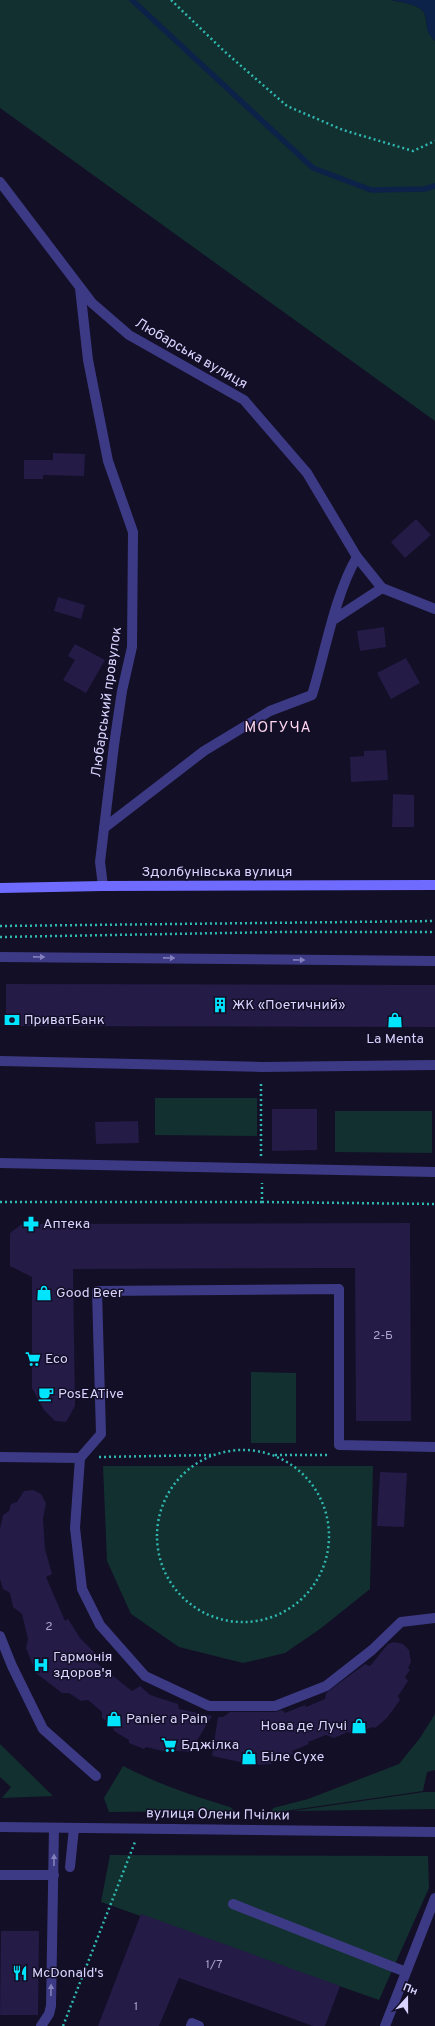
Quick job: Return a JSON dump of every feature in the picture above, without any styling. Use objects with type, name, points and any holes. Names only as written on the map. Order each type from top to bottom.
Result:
[{"type":"street","name":"Любарська вулиця","points":[[0,182],[92,303],[129,335],[244,400],[307,473],[357,557],[382,588],[435,609]]},
{"type":"street","name":"Любарський провулок","points":[[80,288],[88,360],[108,461],[133,532],[132,646],[122,690],[104,828],[100,862],[103,886]]},
{"type":"street","points":[[104,828],[204,751],[270,711],[312,696],[333,620],[351,567],[357,557]]},
{"type":"street","points":[[333,620],[382,588]]},
{"type":"street","name":"Здолбунівська вулиця","points":[[0,888],[103,886],[435,885]]},
{"type":"street","points":[[0,957],[435,961]]},
{"type":"street","points":[[0,1061],[262,1067],[435,1065]]},
{"type":"street","points":[[0,1163],[435,1172]]},
{"type":"street","points":[[435,1447],[339,1445],[339,1289],[97,1291],[101,1434],[80,1458],[75,1528],[82,1589],[100,1625],[145,1676],[209,1706],[275,1706],[326,1686],[372,1650],[401,1622],[435,1618]]},
{"type":"street","points":[[0,1458],[80,1458]]},
{"type":"street","points":[[0,1636],[12,1666],[43,1729],[96,1776]]},
{"type":"street","name":"вулиця Олени Пчілки","points":[[0,1827],[435,1832]]},
{"type":"street","points":[[41,2026],[49,2014],[51,2006],[54,1828]]},
{"type":"street","points":[[70,1867],[74,1828]]},
{"type":"street","points":[[0,1875],[54,1875]]},
{"type":"street","points":[[385,2026],[435,1898]]},
{"type":"street","points":[[233,1904],[406,1972]]},
{"type":"street","points":[[190,2026],[192,2023],[199,2026]]},
{"type":"path","points":[[171,0],[224,51],[287,106],[343,130],[413,151],[435,141]]},
{"type":"path","points":[[0,926],[435,921]]},
{"type":"path","points":[[0,936],[282,932],[435,932]]},
{"type":"path","points":[[262,1067],[262,1202]]},
{"type":"path","points":[[0,1202],[262,1202],[435,1204]]},
{"type":"path","points":[[80,1458],[212,1455],[243,1448],[269,1452],[293,1465],[314,1484],[327,1510],[330,1540],[324,1568],[309,1593],[286,1611],[258,1621],[229,1621],[201,1612],[178,1594],[163,1569],[156,1540],[159,1511],[172,1484],[194,1465],[212,1455]]},
{"type":"path","points":[[63,2026],[140,1828]]},
{"type":"green space","points":[[0,0],[391,0],[410,4],[423,11],[428,31],[435,41],[435,421],[0,108]]},
{"type":"green space","points":[[155,1098],[257,1098],[257,1136],[155,1135]]},
{"type":"green space","points":[[335,1111],[432,1111],[432,1153],[335,1152]]},
{"type":"green space","points":[[251,1372],[296,1373],[296,1443],[251,1443]]},
{"type":"green space","points":[[103,1466],[373,1466],[370,1589],[320,1629],[285,1653],[243,1663],[179,1647],[131,1614],[107,1561]]},
{"type":"green space","points":[[435,1714],[435,1770],[427,1772],[423,1791],[271,1813],[273,1808],[308,1799],[399,1764],[420,1738]]},
{"type":"green space","points":[[0,1744],[53,1796],[2,1798],[11,1787],[0,1777]]},
{"type":"green space","points":[[123,1766],[162,1784],[230,1807],[235,1811],[109,1812],[104,1798]]},
{"type":"green space","points":[[424,1792],[435,1792],[435,1809],[293,1811]]},
{"type":"green space","points":[[110,1855],[428,1856],[429,1888],[379,2000],[101,1902]]},
{"type":"water","points":[[391,0],[435,0],[435,41],[428,31],[423,11],[410,4]]},
{"type":"building","points":[[53,453],[85,454],[84,476],[43,475],[43,479],[24,479],[24,460],[53,460]]},
{"type":"building","points":[[416,519],[431,535],[405,558],[391,542]]},
{"type":"building","points":[[58,597],[85,605],[81,619],[54,611]]},
{"type":"building","points":[[384,627],[386,647],[360,651],[357,631]]},
{"type":"building","points":[[75,644],[105,660],[86,693],[63,680],[75,660],[68,656]]},
{"type":"building","points":[[406,658],[420,683],[391,699],[377,673]]},
{"type":"building","points":[[386,750],[388,780],[351,782],[350,757],[364,756],[364,751]]},
{"type":"building","points":[[393,794],[414,795],[414,827],[392,827]]},
{"type":"building","name":"ЖК «Поетичний»","points":[[6,984],[435,985],[435,1027],[6,1026]]},
{"type":"building","points":[[272,1109],[317,1109],[317,1150],[272,1151]]},
{"type":"building","points":[[138,1121],[139,1143],[96,1144],[95,1122]]},
{"type":"building","points":[[410,1223],[411,1421],[356,1421],[355,1268],[73,1269],[75,1406],[66,1422],[55,1421],[44,1410],[32,1388],[32,1277],[10,1266],[10,1233],[22,1224]]},
{"type":"building","points":[[380,1472],[407,1473],[404,1527],[377,1526]]},
{"type":"building","points":[[33,1490],[41,1494],[46,1503],[43,1519],[45,1549],[52,1574],[46,1577],[65,1621],[68,1619],[80,1638],[97,1655],[93,1660],[132,1691],[140,1686],[150,1695],[178,1704],[179,1709],[212,1716],[190,1752],[170,1750],[167,1752],[146,1747],[144,1749],[129,1743],[129,1740],[114,1731],[112,1725],[102,1718],[102,1712],[88,1700],[81,1701],[69,1693],[62,1693],[36,1673],[26,1648],[28,1639],[22,1614],[13,1607],[10,1593],[3,1589],[0,1579],[0,1529],[3,1515],[9,1511],[11,1504],[17,1502],[24,1491]]},
{"type":"building","points":[[394,1642],[403,1644],[409,1650],[411,1662],[408,1668],[410,1670],[405,1677],[408,1681],[398,1696],[400,1700],[387,1718],[375,1728],[372,1727],[354,1735],[348,1732],[334,1738],[326,1735],[308,1742],[309,1744],[292,1751],[293,1754],[271,1761],[271,1764],[254,1765],[212,1756],[218,1717],[223,1717],[230,1712],[275,1712],[282,1710],[285,1713],[305,1705],[306,1707],[325,1699],[326,1693],[365,1664],[370,1666],[388,1644]]},
{"type":"building","points":[[141,1914],[340,1986],[325,2026],[313,2026],[179,1978],[159,2026],[98,2026]]},
{"type":"building","name":"McDonald's","points":[[1,1931],[39,1931],[38,2015],[0,2015]]},
{"type":"waterway","points":[[132,0],[313,168],[371,190],[425,189],[435,186]]},
{"type":"place","name":"ЖК «Поетичний»","points":[[220,1005]]},
{"type":"place","name":"ПриватБанк","points":[[12,1020]]},
{"type":"place","name":"La Menta","points":[[395,1020]]},
{"type":"place","name":"Аптека","points":[[31,1224]]},
{"type":"place","name":"Good Beer","points":[[44,1293]]},
{"type":"place","name":"Eco","points":[[33,1359]]},
{"type":"place","name":"PosEATive","points":[[46,1394]]},
{"type":"place","name":"Гармонія здоров'я","points":[[41,1665]]},
{"type":"place","name":"Panier a Pain","points":[[114,1719]]},
{"type":"place","name":"Нова де Лучі","points":[[359,1726]]},
{"type":"place","name":"Бджілка","points":[[169,1745]]},
{"type":"place","name":"Біле Сухе","points":[[249,1757]]},
{"type":"place","name":"McDonald's","points":[[20,1973]]},
{"type":"district","name":"МОГУЧА","points":[[278,728]]}]
